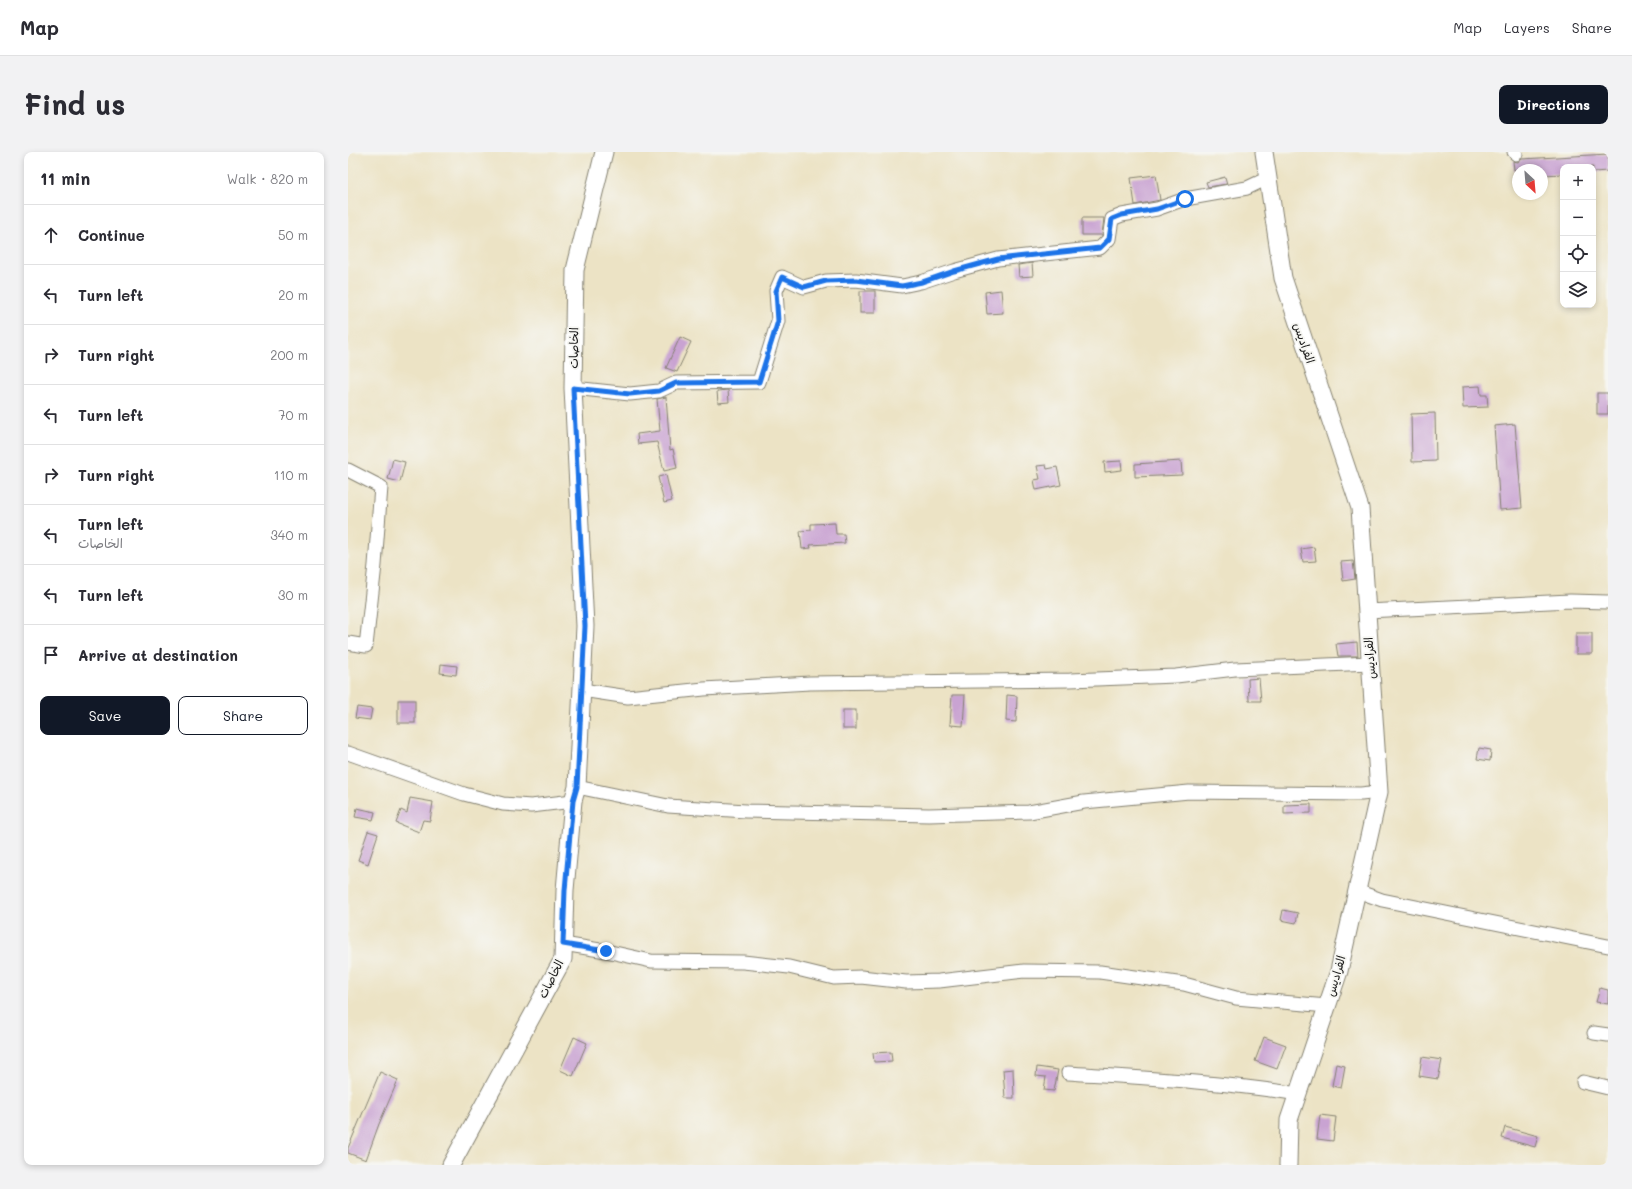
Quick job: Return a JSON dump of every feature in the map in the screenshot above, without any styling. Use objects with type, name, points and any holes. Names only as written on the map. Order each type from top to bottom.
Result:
[{"type":"street","name":"الخاصات","points":[[451,1165],[563,959],[565,890],[575,794],[585,626],[573,388],[575,270],[604,152]]},
{"type":"street","name":"الفراديس","points":[[1264,152],[1283,278],[1360,508],[1379,792],[1339,971],[1289,1120],[1288,1165]]},
{"type":"street","points":[[573,388],[630,394],[659,391],[676,383],[759,382],[778,321],[776,291],[782,277],[804,287],[826,281],[848,280],[902,286],[922,282],[954,271],[998,259],[1100,248],[1109,239],[1112,219],[1122,215],[1157,209],[1185,199],[1247,188],[1268,178]]},
{"type":"street","points":[[348,470],[381,487],[375,565],[366,646],[348,643]]},
{"type":"street","points":[[1367,611],[1562,602],[1608,602]]},
{"type":"street","points":[[582,690],[628,697],[704,689],[810,683],[1070,680],[1176,676],[1235,669],[1370,663]]},
{"type":"street","points":[[348,753],[464,794],[503,804],[531,806],[575,794],[668,806],[746,811],[930,815],[1029,812],[1084,802],[1189,792],[1361,794],[1379,792]]},
{"type":"street","points":[[1357,891],[1382,900],[1608,946]]},
{"type":"street","points":[[563,944],[606,951],[651,961],[743,962],[789,967],[834,978],[861,977],[906,982],[939,981],[1024,971],[1100,972],[1184,984],[1236,998],[1327,1006]]},
{"type":"street","points":[[1594,1033],[1608,1036]]},
{"type":"street","points":[[1068,1073],[1193,1082],[1265,1089],[1298,1094]]},
{"type":"street","points":[[1583,1082],[1608,1088]]},
{"type":"building","points":[[1608,154],[1608,171],[1596,172],[1596,164],[1560,164],[1560,174],[1548,175],[1548,164],[1513,164],[1513,161],[1518,162],[1522,159]]},
{"type":"building","points":[[1156,175],[1160,200],[1135,205],[1131,178]]},
{"type":"building","points":[[1225,177],[1227,184],[1208,187],[1206,182]]},
{"type":"building","points":[[1082,218],[1104,218],[1102,235],[1082,235]]},
{"type":"building","points":[[1032,263],[1033,276],[1019,277],[1018,265]]},
{"type":"building","points":[[1001,290],[1003,313],[987,314],[985,292]]},
{"type":"building","points":[[860,291],[875,291],[875,313],[860,313]]},
{"type":"building","points":[[680,337],[691,342],[677,372],[666,368]]},
{"type":"building","points":[[1480,386],[1481,395],[1487,395],[1488,407],[1463,408],[1462,387]]},
{"type":"building","points":[[728,390],[729,402],[718,403],[717,391]]},
{"type":"building","points":[[1597,393],[1608,393],[1608,414],[1597,414]]},
{"type":"building","points":[[666,397],[670,450],[673,449],[677,468],[664,471],[657,442],[638,444],[637,434],[660,431],[657,399]]},
{"type":"building","points":[[1435,413],[1436,461],[1412,462],[1411,414]]},
{"type":"building","points":[[1515,424],[1522,508],[1500,510],[1494,426]]},
{"type":"building","points":[[393,459],[405,462],[400,482],[388,479]]},
{"type":"building","points":[[1121,461],[1122,470],[1105,472],[1104,462]]},
{"type":"building","points":[[1181,461],[1182,475],[1135,477],[1135,464]]},
{"type":"building","points":[[1046,465],[1047,469],[1057,467],[1061,485],[1036,490],[1034,480],[1040,479],[1037,466]]},
{"type":"building","points":[[666,475],[672,501],[664,503],[658,477]]},
{"type":"building","points":[[835,523],[836,534],[844,534],[845,543],[810,545],[811,548],[802,549],[800,531],[811,530],[811,524]]},
{"type":"building","points":[[1314,547],[1316,561],[1303,562],[1301,549]]},
{"type":"building","points":[[1353,561],[1355,579],[1343,581],[1341,562]]},
{"type":"building","points":[[1576,633],[1592,633],[1592,654],[1576,654]]},
{"type":"building","points":[[1357,642],[1358,656],[1338,656],[1336,644]]},
{"type":"building","points":[[441,664],[457,666],[456,675],[440,673]]},
{"type":"building","points":[[1259,678],[1261,701],[1249,701],[1248,679]]},
{"type":"building","points":[[952,695],[965,695],[963,726],[950,725]]},
{"type":"building","points":[[1007,695],[1017,696],[1016,722],[1006,721]]},
{"type":"building","points":[[398,700],[415,700],[415,723],[398,723]]},
{"type":"building","points":[[357,707],[372,709],[370,720],[355,718]]},
{"type":"building","points":[[843,710],[856,710],[856,729],[843,729]]},
{"type":"building","points":[[1479,748],[1491,750],[1490,761],[1477,759]]},
{"type":"building","points":[[410,798],[433,802],[430,821],[423,820],[419,832],[396,823],[401,810],[407,813]]},
{"type":"building","points":[[1311,804],[1311,813],[1284,814],[1284,805]]},
{"type":"building","points":[[357,808],[375,812],[373,820],[355,817]]},
{"type":"building","points":[[368,831],[378,834],[368,864],[358,860]]},
{"type":"building","points":[[1283,910],[1298,913],[1296,923],[1281,920]]},
{"type":"building","points":[[1600,988],[1608,990],[1608,1004],[1596,1002]]},
{"type":"building","points":[[574,1037],[587,1043],[573,1076],[560,1070]]},
{"type":"building","points":[[1264,1037],[1286,1045],[1277,1069],[1255,1061]]},
{"type":"building","points":[[891,1052],[892,1061],[874,1062],[873,1053]]},
{"type":"building","points":[[1422,1057],[1442,1060],[1438,1079],[1419,1076]]},
{"type":"building","points":[[1336,1064],[1345,1066],[1341,1088],[1332,1086]]},
{"type":"building","points":[[1037,1067],[1058,1070],[1054,1091],[1044,1090],[1046,1077],[1036,1076]]},
{"type":"building","points":[[1013,1069],[1014,1098],[1005,1098],[1003,1070]]},
{"type":"building","points":[[380,1072],[398,1080],[379,1124],[366,1160],[348,1153],[348,1148]]},
{"type":"building","points":[[1320,1115],[1336,1117],[1333,1141],[1317,1139]]},
{"type":"building","points":[[1505,1127],[1538,1136],[1535,1147],[1502,1138]]},
{"type":"route","points":[[606,951],[563,944],[565,890],[573,801],[577,787],[585,626],[573,388],[630,394],[659,391],[676,383],[759,382],[778,321],[776,291],[782,277],[804,287],[826,281],[856,280],[902,286],[922,282],[954,271],[998,259],[1100,248],[1109,239],[1112,219],[1122,215],[1157,209],[1185,199]]}]
